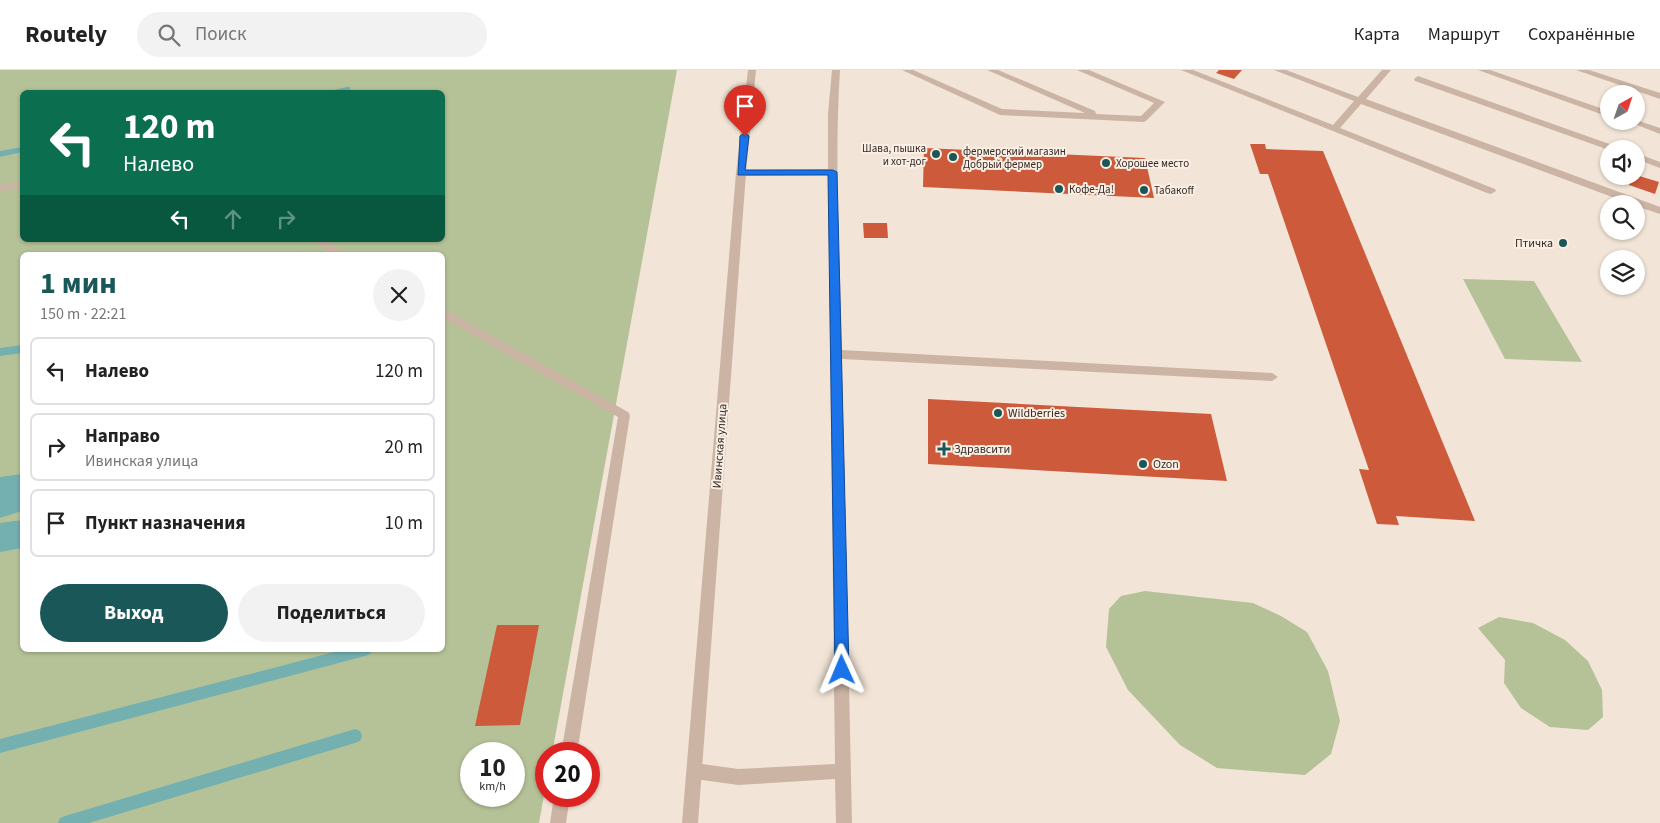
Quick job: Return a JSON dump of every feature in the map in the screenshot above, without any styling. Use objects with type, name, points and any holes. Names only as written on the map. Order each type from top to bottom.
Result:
[{"type":"street","name":"Ивинская улица","points":[[690,823],[741,173],[752,70]]},
{"type":"street","points":[[836,70],[833,114],[833,172],[844,823]]},
{"type":"street","points":[[906,70],[1000,112],[1143,119],[1160,102],[1080,70]]},
{"type":"street","points":[[991,70],[1101,117]]},
{"type":"street","points":[[1185,70],[1491,191]]},
{"type":"street","points":[[1278,70],[1660,211]]},
{"type":"street","points":[[1335,128],[1387,70]]},
{"type":"street","points":[[1482,70],[1600,111]]},
{"type":"street","points":[[1580,70],[1660,96]]},
{"type":"street","points":[[1418,79],[1600,144]]},
{"type":"street","points":[[1645,126],[1660,131]]},
{"type":"street","points":[[1645,159],[1660,165]]},
{"type":"street","points":[[741,173],[833,172]]},
{"type":"street","points":[[0,188],[20,185]]},
{"type":"street","points":[[320,242],[338,252]]},
{"type":"street","points":[[445,314],[624,415],[571,742]]},
{"type":"street","points":[[837,354],[1272,377]]},
{"type":"street","points":[[695,771],[738,777],[844,771]]},
{"type":"street","points":[[558,823],[560,807]]},
{"type":"green space","points":[[0,70],[677,70],[554,742],[535,742],[535,807],[542,807],[539,823],[0,823]]},
{"type":"green space","points":[[1463,279],[1534,281],[1582,362],[1505,359]]},
{"type":"green space","points":[[1145,591],[1253,603],[1281,616],[1307,632],[1328,671],[1340,721],[1331,754],[1305,775],[1217,768],[1180,745],[1128,690],[1106,647],[1109,609],[1121,596]]},
{"type":"green space","points":[[1499,617],[1533,623],[1565,640],[1588,661],[1602,690],[1603,717],[1588,730],[1550,727],[1521,708],[1504,683],[1505,660],[1478,628]]},
{"type":"water","points":[[20,474],[20,512],[0,518],[0,477]]},
{"type":"water","points":[[20,520],[20,548],[0,552],[0,523]]},
{"type":"building","points":[[1219,70],[1242,70],[1234,79],[1216,73]]},
{"type":"building","points":[[1250,144],[1265,144],[1266,149],[1323,151],[1475,521],[1396,516],[1399,525],[1377,524],[1359,469],[1369,470],[1268,174],[1260,174]]},
{"type":"building","points":[[924,148],[1145,158],[1154,198],[923,187]]},
{"type":"building","points":[[1645,178],[1659,182],[1655,194],[1629,185],[1645,185]]},
{"type":"building","points":[[863,223],[887,223],[888,238],[864,238]]},
{"type":"building","points":[[928,399],[1211,414],[1227,481],[928,464]]},
{"type":"building","points":[[497,625],[539,625],[520,725],[475,726]]},
{"type":"waterway","points":[[341,90],[347,89]]},
{"type":"waterway","points":[[0,154],[20,150]]},
{"type":"waterway","points":[[0,352],[20,349]]},
{"type":"waterway","points":[[0,746],[357,652]]},
{"type":"waterway","points":[[65,823],[355,736]]},
{"type":"place","name":"Шава, пышка и хот-дог","points":[[936,154]]},
{"type":"place","name":"фермерский магазин Добрый фермер","points":[[953,157]]},
{"type":"place","name":"Хорошее место","points":[[1106,163]]},
{"type":"place","name":"Кофе-Да!","points":[[1059,189]]},
{"type":"place","name":"Табакoff","points":[[1144,190]]},
{"type":"place","name":"Птичка","points":[[1563,243]]},
{"type":"place","name":"Wildberries","points":[[998,413]]},
{"type":"place","name":"Здравсити","points":[[944,449]]},
{"type":"place","name":"Ozon","points":[[1143,464]]},
{"type":"route","points":[[745,136],[741,173],[833,172],[835,199],[842,670]]}]
